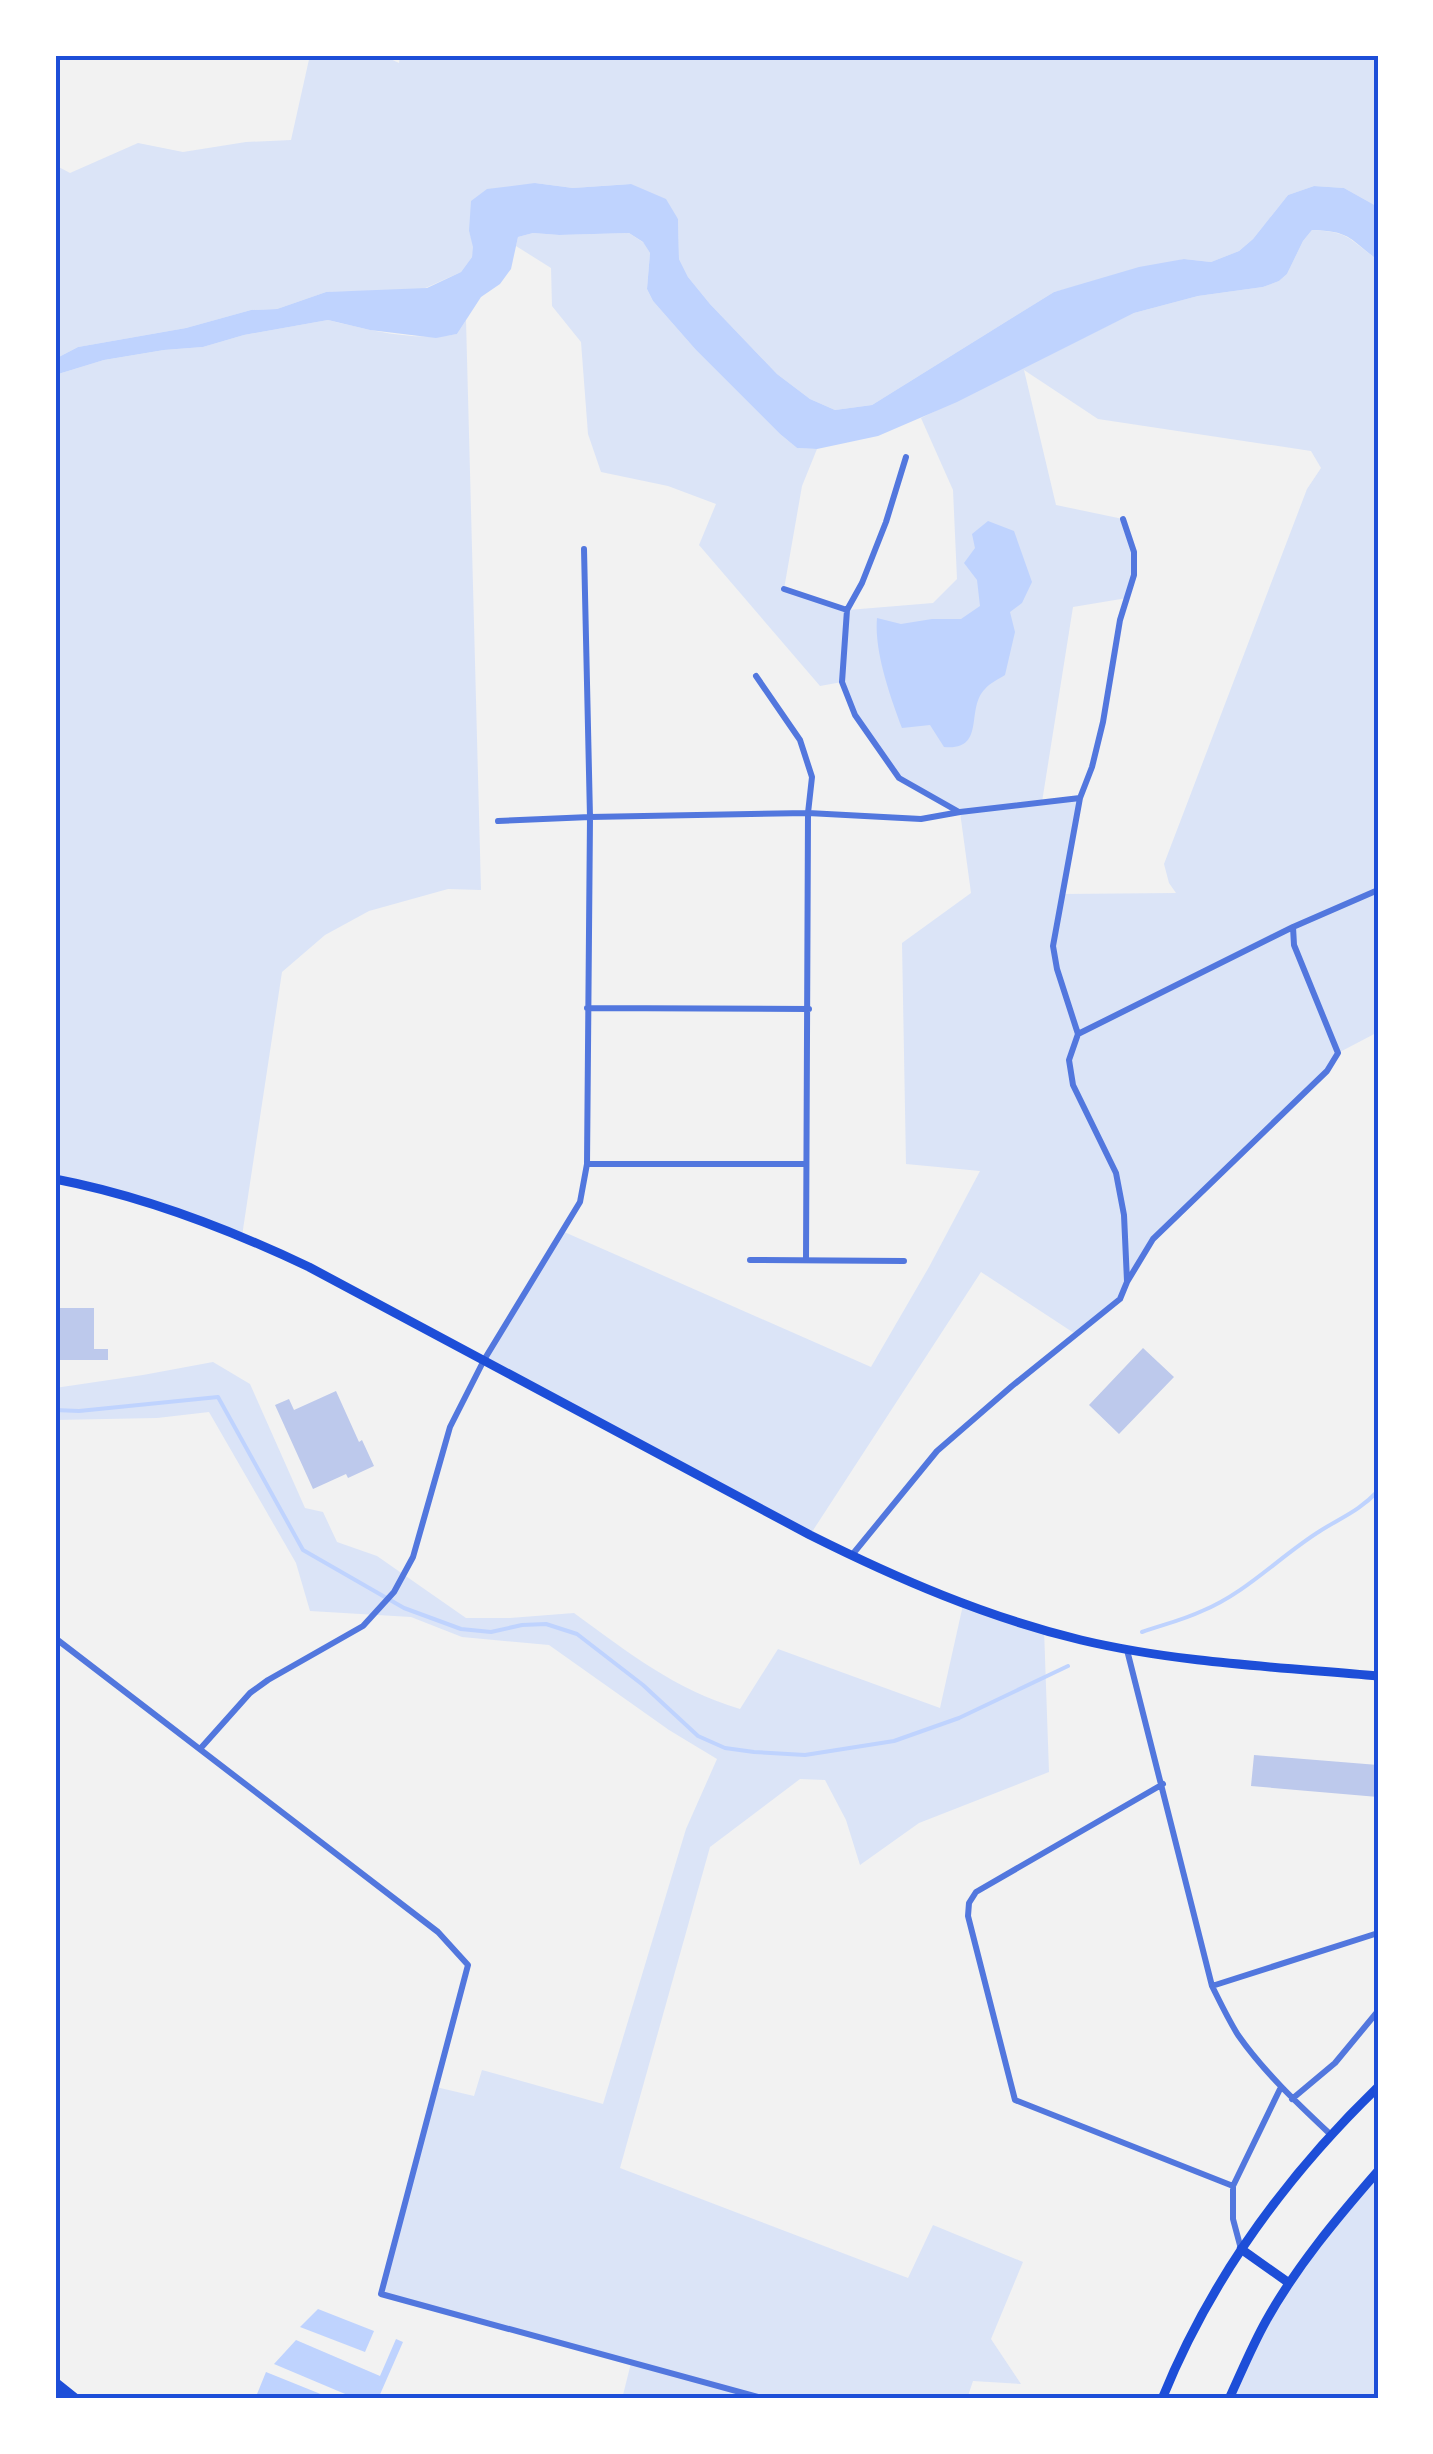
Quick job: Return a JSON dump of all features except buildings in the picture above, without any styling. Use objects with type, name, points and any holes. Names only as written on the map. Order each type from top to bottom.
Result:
[{"type":"highway","points":[[55,2384],[75,2399]]},
{"type":"main road","points":[[55,1179],[166,1207],[264,1245],[851,1556],[963,1604],[1082,1640],[1127,1648],[1191,1659],[1378,1676]]},
{"type":"main road","points":[[1162,2399],[1193,2331],[1240,2249],[1330,2134],[1378,2087]]},
{"type":"main road","points":[[1228,2399],[1265,2322],[1290,2282],[1378,2171]]},
{"type":"main road","points":[[1240,2249],[1290,2282]]},
{"type":"street","points":[[906,457],[886,522],[848,610],[842,682],[855,716],[899,778],[960,812]]},
{"type":"street","points":[[1124,519],[1134,552],[1134,575],[1120,620],[1103,722],[1080,798],[1053,946],[1078,1034],[1069,1060],[1073,1085],[1116,1173],[1124,1215],[1127,1282]]},
{"type":"street","points":[[200,1749],[250,1694],[363,1626],[394,1592],[413,1557],[450,1427],[484,1360],[580,1202],[587,1164],[590,817],[584,549]]},
{"type":"street","points":[[784,589],[848,610]]},
{"type":"street","points":[[756,676],[800,740],[812,777],[808,813],[806,1260]]},
{"type":"street","points":[[498,821],[808,813],[921,819],[1080,798]]},
{"type":"street","points":[[1078,1034],[1293,927],[1378,890]]},
{"type":"street","points":[[851,1556],[936,1451],[1120,1299],[1153,1239],[1327,1071],[1338,1053],[1294,944],[1293,927]]},
{"type":"street","points":[[588,1008],[808,1009]]},
{"type":"street","points":[[587,1164],[806,1164]]},
{"type":"street","points":[[750,1260],[904,1260]]},
{"type":"street","points":[[55,1638],[438,1932],[468,1964],[381,2294],[765,2399]]},
{"type":"street","points":[[1127,1648],[1212,1986],[1235,2030],[1281,2087],[1330,2134]]},
{"type":"street","points":[[1162,1784],[976,1892],[968,1903],[968,1916],[1015,2100],[1233,2186]]},
{"type":"street","points":[[1212,1986],[1378,1934]]},
{"type":"street","points":[[1292,2099],[1334,2062],[1378,2012]]},
{"type":"street","points":[[1240,2249],[1233,2186],[1281,2087]]},
{"type":"shaded area","points":[[310,55],[382,55],[399,63],[400,55],[1378,55],[1378,207],[1344,188],[1314,186],[1288,195],[1239,251],[1211,262],[1184,259],[1054,292],[872,405],[835,410],[810,399],[777,374],[710,304],[679,259],[678,219],[630,184],[573,188],[535,183],[469,231],[474,247],[461,272],[421,290],[326,292],[277,309],[251,310],[186,328],[78,347],[55,359],[55,165],[70,173],[138,143],[183,152],[291,140]]},
{"type":"shaded area","points":[[1312,230],[1335,233],[1378,260],[1378,1032],[1338,1053],[1327,1071],[1153,1239],[1120,1299],[1077,1335],[981,1272],[810,1535],[484,1361],[562,1231],[871,1367],[980,1171],[906,1164],[902,943],[971,893],[960,812],[899,778],[855,715],[842,682],[820,686],[699,545],[716,504],[668,486],[601,472],[588,434],[581,342],[552,306],[551,268],[516,246],[518,237],[533,233],[629,233],[644,243],[650,253],[647,289],[653,301],[780,434],[797,448],[817,449],[802,486],[784,589],[848,610],[933,603],[957,579],[953,490],[921,418],[1134,313],[1279,281],[1287,274]],"holes":[[[1024,370],[1098,419],[1311,451],[1321,468],[1307,489],[1164,864],[1176,893],[1063,894],[1080,798],[1042,802],[1073,607],[1127,598],[1132,558],[1123,519],[1056,505]]]},
{"type":"shaded area","points":[[328,320],[425,337],[457,334],[466,320],[481,890],[448,889],[369,911],[325,935],[282,972],[242,1236],[55,1179],[55,375],[104,360],[203,347],[244,335]]},
{"type":"shaded area","points":[[213,1362],[250,1384],[305,1508],[323,1512],[337,1542],[377,1556],[466,1618],[574,1613],[673,1680],[740,1709],[778,1649],[940,1708],[963,1605],[1044,1629],[1049,1772],[919,1823],[860,1865],[846,1820],[825,1780],[800,1779],[710,1847],[620,2168],[908,2278],[933,2225],[1023,2262],[991,2339],[1021,2384],[973,2381],[967,2399],[622,2399],[631,2363],[381,2294],[436,2087],[474,2096],[482,2070],[603,2104],[686,1829],[717,1759],[549,1645],[462,1637],[411,1617],[310,1611],[296,1563],[209,1412],[157,1418],[55,1420],[55,1388]]},
{"type":"shaded area","points":[[1378,2171],[1378,2399],[1229,2399],[1289,2283]]},
{"type":"water","points":[[535,183],[573,188],[631,184],[666,199],[678,219],[679,259],[688,277],[777,374],[810,399],[835,410],[872,405],[1054,292],[1139,267],[1184,259],[1211,262],[1239,251],[1288,195],[1314,186],[1344,188],[1378,207],[1378,260],[1342,234],[1312,230],[1279,281],[1134,313],[957,402],[878,436],[817,449],[797,448],[780,434],[653,301],[647,289],[650,253],[643,242],[629,233],[533,233],[518,237],[511,269],[500,284],[481,297],[457,334],[436,338],[328,320],[244,335],[203,347],[104,360],[55,375],[55,359],[78,347],[186,328],[251,310],[277,309],[326,292],[427,288],[461,272],[472,257],[471,201],[487,189]]},
{"type":"water","points":[[988,521],[1014,531],[1032,582],[1022,603],[1010,612],[1015,632],[1005,675],[979,697],[971,736],[966,742],[944,747],[930,725],[902,728],[880,659],[877,618],[901,624],[961,619],[980,606],[977,580],[964,563],[975,548],[972,534]]},
{"type":"water","points":[[318,2309],[374,2331],[365,2352],[300,2327]]},
{"type":"water","points":[[396,2339],[403,2342],[378,2399],[357,2399],[274,2364],[296,2340],[380,2376]]},
{"type":"water","points":[[266,2372],[333,2399],[255,2399]]},
{"type":"waterway","points":[[55,1410],[218,1397],[303,1550],[404,1608],[461,1629],[491,1632],[546,1624],[577,1634],[643,1685],[698,1736],[725,1748],[805,1755],[894,1741],[959,1718],[1068,1666]]},
{"type":"waterway","points":[[1142,1632],[1218,1603],[1378,1491]]}]
